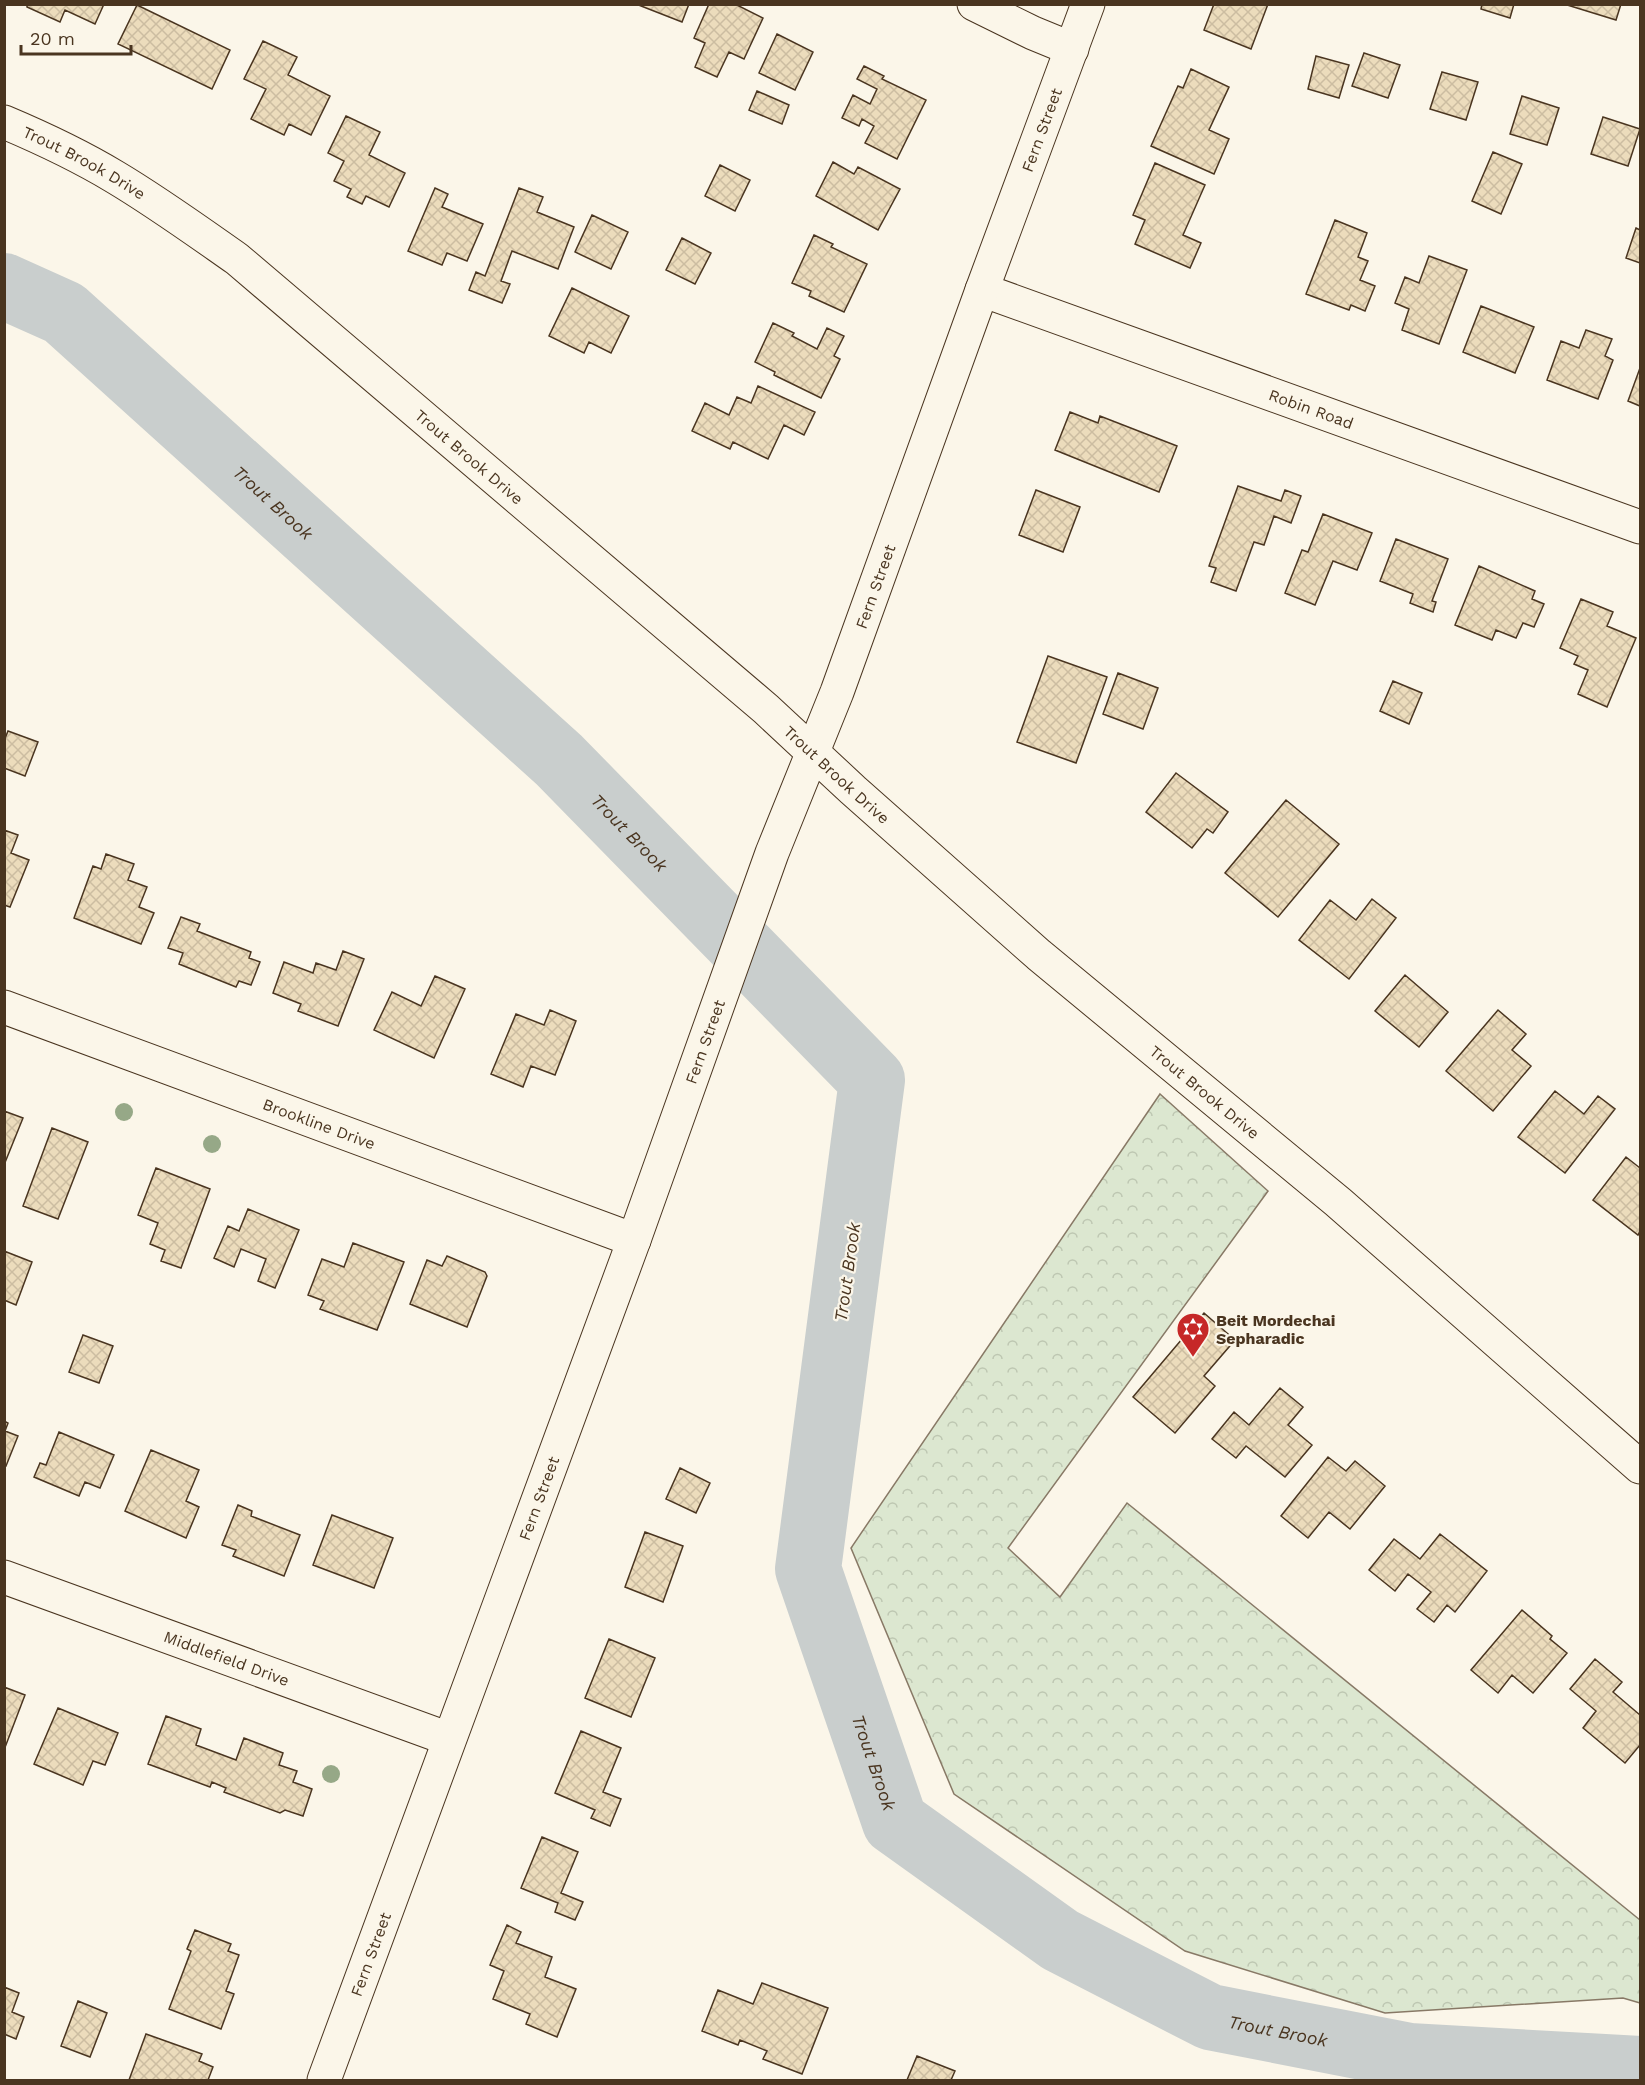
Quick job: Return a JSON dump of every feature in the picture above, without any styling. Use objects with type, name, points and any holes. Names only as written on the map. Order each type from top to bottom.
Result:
[{"type":"street","points":[[974,4],[1072,49]]},
{"type":"street","name":"Fern Street","points":[[324,2080],[633,1240],[772,853],[837,692],[1088,4]]},
{"type":"street","name":"Trout Brook Drive","points":[[4,122],[46,140],[114,177],[237,259],[766,709],[853,790],[1039,955],[1338,1202],[1641,1467]]},
{"type":"street","name":"Robin Road","points":[[982,290],[1641,527]]},
{"type":"street","name":"Brookline Drive","points":[[4,1007],[633,1240]]},
{"type":"street","name":"Middlefield Drive","points":[[4,1577],[449,1739]]},
{"type":"green space","points":[[1160,1094],[1268,1191],[1008,1548],[1060,1597],[1127,1503],[1640,1920],[1640,2003],[1623,1998],[1385,2013],[1185,1951],[954,1794],[851,1548]]},
{"type":"building","points":[[27,4],[104,4],[95,24],[65,10],[60,22],[27,7]]},
{"type":"building","points":[[636,4],[689,4],[682,22]]},
{"type":"building","points":[[709,4],[735,4],[763,18],[744,59],[729,52],[717,77],[695,67],[705,43],[694,38]]},
{"type":"building","points":[[1214,4],[1268,4],[1251,49],[1204,30]]},
{"type":"building","points":[[1482,4],[1514,4],[1510,18],[1481,9]]},
{"type":"building","points":[[1564,4],[1621,4],[1616,20]]},
{"type":"building","points":[[137,5],[230,50],[212,89],[118,44]]},
{"type":"building","points":[[777,34],[813,52],[795,90],[759,73]]},
{"type":"building","points":[[263,41],[297,57],[288,75],[330,96],[311,135],[289,124],[284,135],[251,119],[266,89],[244,79]]},
{"type":"building","points":[[1364,53],[1400,65],[1388,98],[1352,86]]},
{"type":"building","points":[[1316,56],[1349,65],[1339,98],[1308,89]]},
{"type":"building","points":[[864,66],[884,76],[882,79],[926,100],[897,159],[865,143],[874,126],[862,119],[859,126],[842,118],[853,95],[870,104],[877,89],[857,79]]},
{"type":"building","points":[[1191,69],[1229,87],[1209,130],[1229,139],[1214,174],[1151,146],[1178,86],[1183,88]]},
{"type":"building","points":[[1442,72],[1478,82],[1466,120],[1430,109]]},
{"type":"building","points":[[757,91],[789,105],[782,124],[749,110]]},
{"type":"building","points":[[1522,96],[1559,108],[1547,145],[1510,134]]},
{"type":"building","points":[[346,116],[380,132],[369,155],[405,173],[389,207],[366,196],[362,204],[347,197],[351,189],[334,181],[344,161],[328,153]]},
{"type":"building","points":[[1603,117],[1640,129],[1628,166],[1591,154]]},
{"type":"building","points":[[1493,152],[1522,164],[1501,214],[1472,201]]},
{"type":"building","points":[[833,162],[854,174],[858,167],[900,189],[878,230],[816,196]]},
{"type":"building","points":[[1155,163],[1205,185],[1183,235],[1201,243],[1190,268],[1135,244],[1145,220],[1133,215]]},
{"type":"building","points":[[720,165],[750,180],[735,211],[705,196]]},
{"type":"building","points":[[435,188],[448,194],[442,207],[483,224],[467,261],[447,253],[442,265],[408,251]]},
{"type":"building","points":[[519,188],[543,197],[537,212],[574,227],[558,269],[512,251],[501,281],[510,284],[502,303],[469,290],[476,272],[485,276]]},
{"type":"building","points":[[592,215],[628,232],[611,269],[575,252]]},
{"type":"building","points":[[1335,220],[1367,233],[1358,257],[1368,261],[1360,280],[1375,286],[1365,311],[1351,305],[1349,310],[1306,294]]},
{"type":"building","points":[[1636,228],[1640,230],[1640,263],[1626,258]]},
{"type":"building","points":[[814,235],[833,244],[831,247],[867,264],[844,312],[809,296],[811,291],[792,283]]},
{"type":"building","points":[[682,238],[711,253],[695,284],[666,270]]},
{"type":"building","points":[[1429,256],[1467,270],[1439,344],[1402,330],[1409,309],[1395,303],[1405,277],[1419,283]]},
{"type":"building","points":[[572,288],[629,316],[611,353],[589,342],[584,353],[549,336]]},
{"type":"building","points":[[1481,306],[1534,327],[1515,373],[1463,352]]},
{"type":"building","points":[[773,323],[794,333],[792,336],[817,349],[827,328],[844,336],[834,356],[840,359],[821,398],[774,375],[775,372],[755,362]]},
{"type":"building","points":[[1586,330],[1612,339],[1605,356],[1613,360],[1598,399],[1547,380],[1561,341],[1579,348]]},
{"type":"building","points":[[1640,368],[1640,406],[1628,401]]},
{"type":"building","points":[[758,386],[815,412],[804,435],[784,425],[768,459],[733,442],[730,449],[692,431],[705,403],[729,415],[737,397],[751,403]]},
{"type":"building","points":[[1070,412],[1098,423],[1100,416],[1177,446],[1159,492],[1055,450]]},
{"type":"building","points":[[1238,486],[1281,501],[1285,490],[1301,496],[1291,523],[1274,516],[1264,545],[1254,542],[1236,591],[1211,582],[1216,568],[1209,566]]},
{"type":"building","points":[[1036,490],[1080,507],[1063,552],[1019,535]]},
{"type":"building","points":[[1323,514],[1372,533],[1357,570],[1333,561],[1315,605],[1285,593],[1302,550],[1308,552]]},
{"type":"building","points":[[1396,539],[1448,559],[1432,601],[1436,602],[1433,612],[1410,603],[1413,594],[1380,581]]},
{"type":"building","points":[[1479,566],[1535,591],[1532,599],[1544,604],[1534,627],[1523,623],[1516,638],[1496,630],[1492,640],[1455,625]]},
{"type":"building","points":[[1581,599],[1613,612],[1607,626],[1636,638],[1607,707],[1578,694],[1588,670],[1574,664],[1578,656],[1560,648]]},
{"type":"building","points":[[1048,656],[1107,677],[1076,763],[1017,742]]},
{"type":"building","points":[[1118,673],[1158,688],[1143,729],[1103,714]]},
{"type":"building","points":[[1393,681],[1422,693],[1409,724],[1380,711]]},
{"type":"building","points":[[8,731],[38,742],[25,776],[4,768],[4,741]]},
{"type":"building","points":[[1176,773],[1228,812],[1213,833],[1207,829],[1192,848],[1146,812]]},
{"type":"building","points":[[1286,800],[1339,844],[1278,917],[1225,873]]},
{"type":"building","points":[[4,830],[18,835],[11,853],[29,860],[10,907],[4,905]]},
{"type":"building","points":[[106,854],[134,864],[128,880],[147,887],[139,907],[154,913],[141,944],[74,918],[93,866],[101,869]]},
{"type":"building","points":[[1372,899],[1396,918],[1349,979],[1299,940],[1330,900],[1356,920]]},
{"type":"building","points":[[181,917],[200,924],[197,931],[251,952],[249,958],[260,962],[251,985],[239,981],[236,987],[179,964],[183,953],[168,948]]},
{"type":"building","points":[[343,951],[364,959],[338,1026],[298,1011],[301,1004],[273,993],[284,962],[313,973],[316,963],[336,970]]},
{"type":"building","points":[[1405,975],[1448,1012],[1419,1047],[1375,1011]]},
{"type":"building","points":[[435,976],[465,989],[434,1058],[374,1030],[392,992],[421,1006]]},
{"type":"building","points":[[550,1010],[576,1021],[555,1075],[531,1066],[523,1087],[491,1074],[516,1014],[544,1025]]},
{"type":"building","points":[[1498,1010],[1526,1034],[1512,1050],[1531,1066],[1493,1111],[1446,1071]]},
{"type":"building","points":[[1555,1091],[1584,1114],[1598,1096],[1615,1109],[1565,1173],[1518,1137]]},
{"type":"building","points":[[4,1111],[23,1118],[4,1165]]},
{"type":"building","points":[[52,1128],[88,1142],[58,1219],[23,1206]]},
{"type":"building","points":[[1626,1157],[1640,1168],[1640,1231],[1638,1235],[1593,1200]]},
{"type":"building","points":[[156,1168],[210,1189],[181,1268],[161,1261],[165,1250],[150,1244],[158,1223],[138,1215]]},
{"type":"building","points":[[248,1209],[299,1230],[275,1288],[258,1281],[266,1259],[241,1249],[234,1267],[214,1258],[228,1226],[239,1231]]},
{"type":"building","points":[[353,1243],[404,1262],[377,1330],[320,1309],[324,1301],[308,1295],[322,1259],[344,1267]]},
{"type":"building","points":[[4,1251],[32,1262],[16,1305],[4,1300]]},
{"type":"building","points":[[447,1256],[485,1272],[487,1276],[467,1327],[410,1304],[427,1260],[442,1266]]},
{"type":"building","name":"Beit Mordechai Sepharadic","points":[[1204,1313],[1235,1340],[1204,1376],[1215,1386],[1175,1433],[1133,1397]]},
{"type":"building","points":[[83,1335],[113,1346],[99,1383],[69,1372]]},
{"type":"building","points":[[1280,1388],[1303,1407],[1288,1425],[1312,1445],[1285,1477],[1246,1446],[1236,1458],[1212,1439],[1234,1412],[1249,1425]]},
{"type":"building","points":[[4,1421],[8,1423],[5,1431],[18,1436],[6,1466],[4,1465]]},
{"type":"building","points":[[59,1432],[114,1455],[100,1488],[85,1482],[79,1496],[34,1477],[40,1463],[46,1465]]},
{"type":"building","points":[[151,1450],[199,1470],[186,1501],[199,1507],[186,1538],[125,1511]]},
{"type":"building","points":[[1328,1457],[1346,1471],[1355,1461],[1385,1486],[1350,1529],[1329,1512],[1308,1538],[1281,1516]]},
{"type":"building","points":[[680,1468],[710,1483],[696,1513],[666,1499]]},
{"type":"building","points":[[238,1505],[252,1511],[251,1516],[300,1535],[284,1576],[233,1556],[236,1550],[222,1545]]},
{"type":"building","points":[[332,1515],[393,1538],[374,1588],[313,1565]]},
{"type":"building","points":[[645,1532],[683,1546],[663,1602],[625,1587]]},
{"type":"building","points":[[1440,1534],[1487,1571],[1455,1612],[1447,1605],[1434,1622],[1417,1609],[1431,1592],[1408,1574],[1395,1591],[1369,1570],[1394,1539],[1420,1559]]},
{"type":"building","points":[[1522,1610],[1552,1636],[1550,1639],[1567,1653],[1533,1693],[1512,1675],[1498,1693],[1471,1670]]},
{"type":"building","points":[[609,1639],[655,1658],[631,1717],[585,1698]]},
{"type":"building","points":[[1595,1659],[1622,1682],[1613,1692],[1640,1715],[1640,1745],[1625,1763],[1583,1728],[1596,1711],[1570,1689]]},
{"type":"building","points":[[4,1687],[25,1695],[4,1750]]},
{"type":"building","points":[[58,1708],[118,1733],[105,1765],[93,1761],[83,1785],[34,1764]]},
{"type":"building","points":[[166,1716],[201,1729],[196,1745],[236,1760],[244,1738],[283,1753],[279,1765],[297,1771],[293,1782],[312,1789],[303,1816],[285,1810],[280,1813],[224,1792],[226,1788],[212,1782],[210,1787],[148,1764]]},
{"type":"building","points":[[581,1731],[621,1748],[603,1792],[621,1799],[610,1826],[591,1818],[595,1810],[555,1793]]},
{"type":"building","points":[[542,1837],[578,1852],[561,1893],[583,1902],[575,1920],[555,1912],[558,1903],[521,1888]]},
{"type":"building","points":[[507,1925],[521,1932],[516,1943],[552,1957],[545,1977],[576,1989],[557,2037],[526,2024],[530,2014],[493,1999],[504,1971],[490,1965]]},
{"type":"building","points":[[195,1930],[231,1944],[228,1951],[239,1955],[226,1991],[234,1994],[221,2029],[169,2009],[191,1951],[187,1949]]},
{"type":"building","points":[[762,1983],[828,2008],[802,2074],[763,2059],[767,2051],[740,2040],[738,2045],[702,2031],[718,1990],[753,2004]]},
{"type":"building","points":[[4,1987],[19,1993],[12,2012],[24,2017],[16,2039],[4,2034]]},
{"type":"building","points":[[78,2001],[107,2013],[90,2057],[61,2046]]},
{"type":"building","points":[[146,2034],[202,2054],[199,2061],[213,2067],[208,2080],[129,2080]]},
{"type":"building","points":[[917,2056],[955,2071],[951,2080],[907,2080]]},
{"type":"waterway","name":"Trout Brook","points":[[4,286],[64,313],[559,760],[872,1080],[808,1569],[895,1822],[1060,1940],[1210,2017],[1409,2056],[1640,2069]]},
{"type":"place","name":"Beit Mordechai Sepharadic","points":[[1193,1358]]}]
